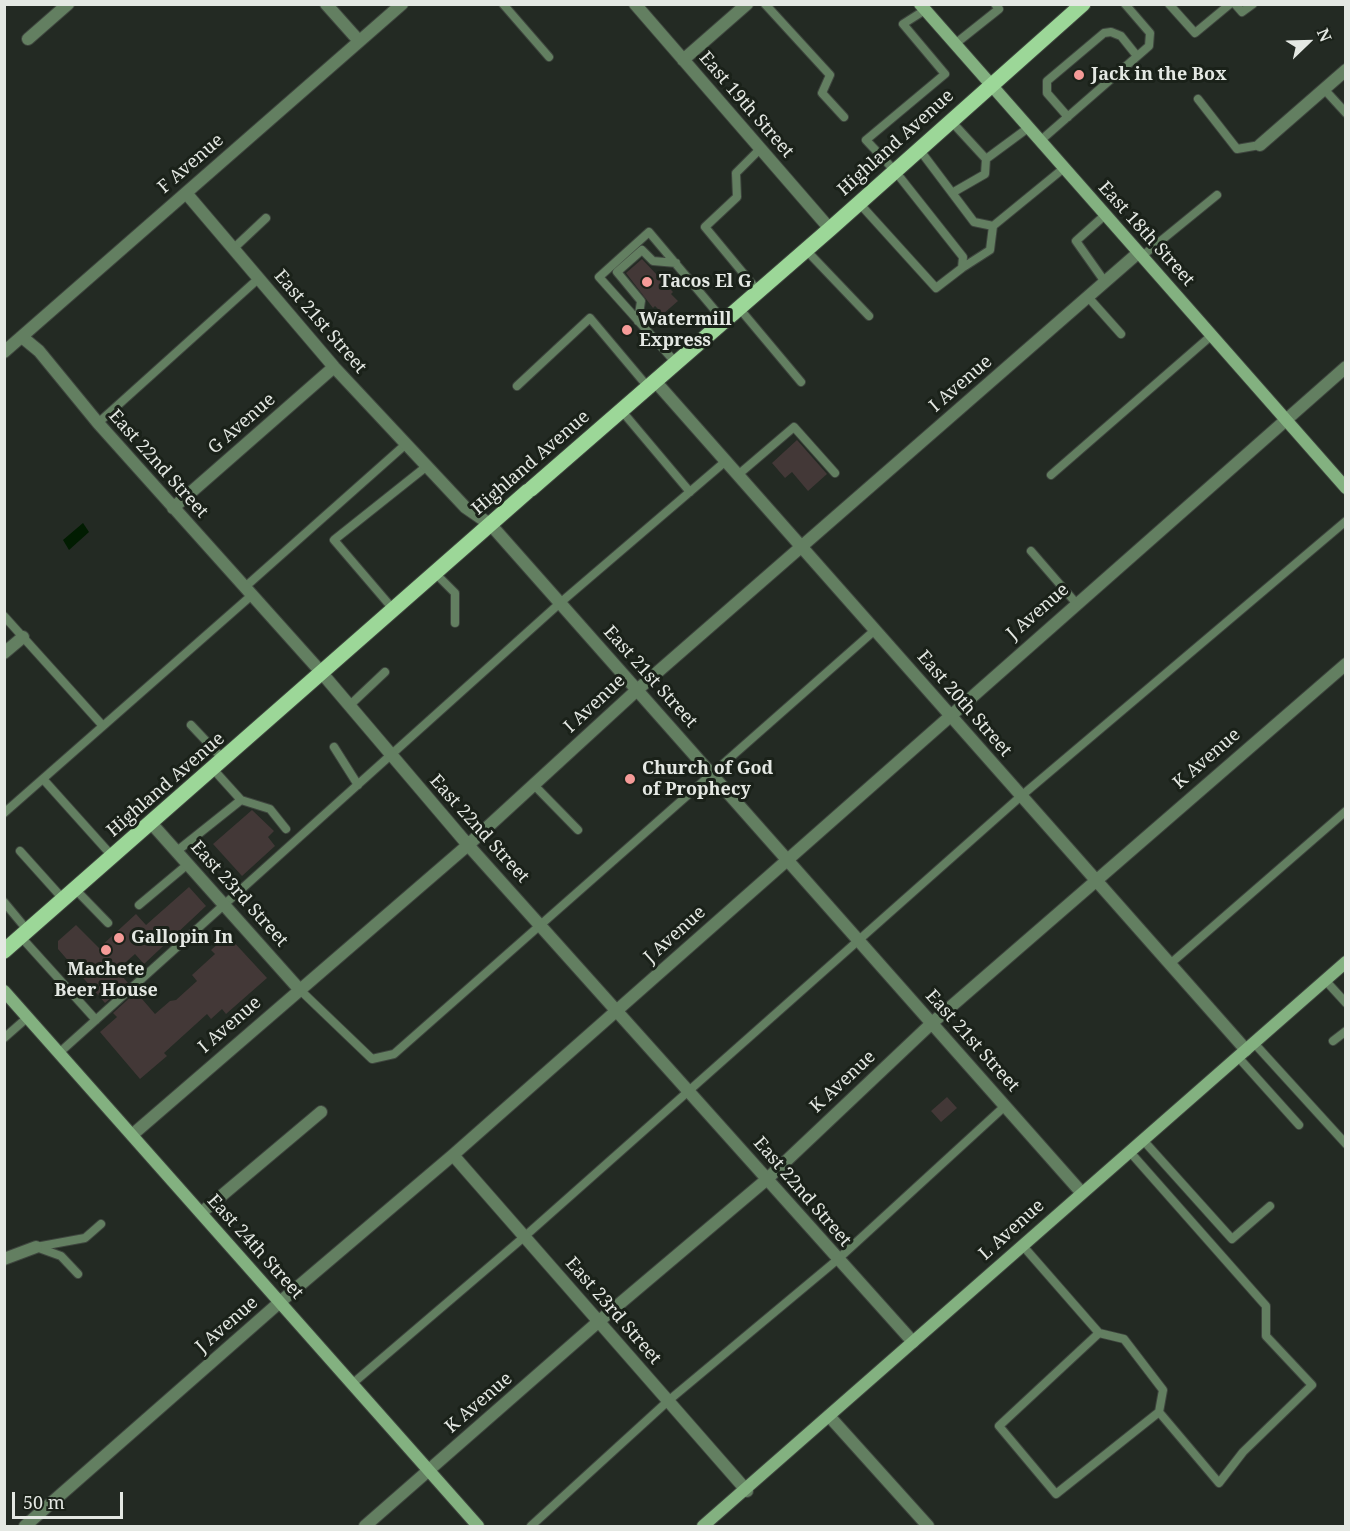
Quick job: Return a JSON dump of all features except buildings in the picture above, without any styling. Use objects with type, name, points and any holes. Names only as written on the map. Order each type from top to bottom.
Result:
[{"type":"main road","name":"Highland Avenue","points":[[4,951],[830,229],[1083,4]]},
{"type":"street","points":[[28,39],[68,4]]},
{"type":"street","points":[[326,4],[359,41]]},
{"type":"street","name":"F Avenue","points":[[4,352],[402,4]]},
{"type":"street","name":"East 19th Street","points":[[635,4],[830,229]]},
{"type":"street","points":[[683,60],[747,4]]},
{"type":"street","name":"East 18th Street","points":[[922,7],[1346,488]]},
{"type":"street","points":[[1260,145],[1346,70]]},
{"type":"street","name":"East 21st Street","points":[[186,193],[334,367],[465,507],[491,525],[1081,1192]]},
{"type":"street","name":"I Avenue","points":[[132,1135],[468,845],[637,690],[1105,282],[1140,255]]},
{"type":"street","name":"East 22nd Street","points":[[22,337],[39,351],[98,423],[321,672],[468,845],[618,1010],[837,1260],[913,1342]]},
{"type":"street","name":"G Avenue","points":[[173,508],[334,367]]},
{"type":"street","name":"J Avenue","points":[[25,1527],[279,1302],[453,1155],[949,714],[1346,367]]},
{"type":"street","name":"East 20th Street","points":[[652,384],[727,460],[1020,797],[1246,1050]]},
{"type":"street","points":[[4,653],[23,637]]},
{"type":"street","name":"K Avenue","points":[[365,1527],[598,1322],[766,1180],[932,1023],[1346,664]]},
{"type":"street","name":"East 23rd Street","points":[[152,824],[299,989]]},
{"type":"street","name":"L Avenue","points":[[703,1527],[747,1491],[1081,1192],[1130,1152],[1346,962]]},
{"type":"street","name":"East 24th Street","points":[[4,992],[478,1527]]},
{"type":"street","points":[[201,1213],[321,1112]]},
{"type":"street","name":"East 23rd Street","points":[[453,1155],[747,1491]]},
{"type":"street","points":[[4,1259],[36,1247]]},
{"type":"street","points":[[829,1416],[928,1527]]},
{"type":"street","points":[[459,1504],[466,1527]]},
{"type":"lane","points":[[503,4],[549,57]]},
{"type":"lane","points":[[765,4],[830,75],[822,93],[844,117]]},
{"type":"lane","points":[[955,44],[999,9],[995,4]]},
{"type":"lane","points":[[1040,141],[1149,46],[1150,33],[1125,4]]},
{"type":"lane","points":[[1169,4],[1195,33],[1230,4]]},
{"type":"lane","points":[[1235,4],[1242,12],[1253,4]]},
{"type":"lane","points":[[922,7],[903,24],[945,74],[866,140],[895,171],[963,257],[962,268]]},
{"type":"lane","points":[[1068,117],[1047,93],[1047,81],[1104,33],[1110,32],[1121,36],[1137,56]]},
{"type":"lane","points":[[1324,88],[1346,113]]},
{"type":"lane","points":[[1198,99],[1238,149],[1260,145]]},
{"type":"lane","points":[[951,121],[986,159],[985,174],[952,193]]},
{"type":"lane","points":[[986,159],[1028,128]]},
{"type":"lane","points":[[759,291],[705,227],[737,197],[736,173],[760,149]]},
{"type":"lane","points":[[919,149],[974,222],[993,226]]},
{"type":"lane","points":[[859,203],[936,288],[990,250],[993,226],[1064,168]]},
{"type":"lane","points":[[1140,255],[1217,195]]},
{"type":"lane","points":[[1105,215],[1076,241],[1105,282]]},
{"type":"lane","points":[[233,249],[266,218]]},
{"type":"lane","points":[[676,363],[599,278],[649,232],[724,321]]},
{"type":"lane","points":[[638,321],[640,301],[617,272],[642,250],[653,261],[676,263]]},
{"type":"lane","points":[[806,250],[869,316]]},
{"type":"lane","points":[[98,423],[258,279]]},
{"type":"lane","points":[[1088,297],[1121,334]]},
{"type":"lane","points":[[739,308],[801,381]]},
{"type":"lane","points":[[517,386],[590,318],[652,384]]},
{"type":"lane","points":[[1051,475],[1212,334]]},
{"type":"lane","points":[[621,410],[690,492]]},
{"type":"lane","points":[[739,474],[794,427],[835,473]]},
{"type":"lane","points":[[4,813],[103,726],[406,444]]},
{"type":"lane","points":[[59,1053],[560,603],[727,460]]},
{"type":"lane","points":[[393,609],[334,540],[427,466]]},
{"type":"lane","points":[[352,1384],[525,1237],[1020,797],[1346,521]]},
{"type":"lane","points":[[1031,551],[1076,603]]},
{"type":"lane","points":[[435,573],[455,593],[455,623]]},
{"type":"lane","points":[[4,616],[103,726]]},
{"type":"lane","points":[[299,989],[372,1059],[394,1054],[539,923],[875,630]]},
{"type":"lane","points":[[349,706],[385,672]]},
{"type":"lane","points":[[191,724],[241,800],[270,809],[286,829]]},
{"type":"lane","points":[[334,747],[357,785]]},
{"type":"lane","points":[[43,779],[113,857]]},
{"type":"lane","points":[[534,785],[578,830]]},
{"type":"lane","points":[[177,851],[241,800]]},
{"type":"lane","points":[[1170,964],[1346,811]]},
{"type":"lane","points":[[20,852],[70,895],[108,923]]},
{"type":"lane","points":[[139,905],[189,864]]},
{"type":"lane","points":[[4,902],[25,934],[96,1020]]},
{"type":"lane","points":[[1325,980],[1346,1003]]},
{"type":"lane","points":[[4,1038],[28,1017]]},
{"type":"lane","points":[[1333,1041],[1346,1031]]},
{"type":"lane","points":[[1246,1050],[1299,1125]]},
{"type":"lane","points":[[1246,1050],[1346,1144]]},
{"type":"lane","points":[[531,1527],[668,1401],[837,1260],[1005,1106]]},
{"type":"lane","points":[[1143,1140],[1232,1239],[1270,1206]]},
{"type":"lane","points":[[1130,1152],[1266,1306],[1266,1336],[1312,1385],[1243,1452],[1219,1483],[1159,1412]]},
{"type":"lane","points":[[36,1247],[86,1238],[100,1224]]},
{"type":"lane","points":[[1023,1246],[1099,1333],[1124,1339],[1163,1390],[1159,1412],[1056,1494],[999,1426],[1099,1333]]},
{"type":"lane","points":[[36,1247],[61,1256],[78,1274]]},
{"type":"shaded area","points":[[83,523],[89,532],[69,550],[63,540]]},
{"type":"place","name":"Jack in the Box","points":[[1079,75]]},
{"type":"place","name":"Tacos El G","points":[[647,282]]},
{"type":"place","name":"Watermill Express","points":[[627,330]]},
{"type":"place","name":"Church of God of Prophecy","points":[[630,779]]},
{"type":"place","name":"Gallopin In","points":[[119,938]]},
{"type":"place","name":"Machete Beer House","points":[[106,950]]}]
